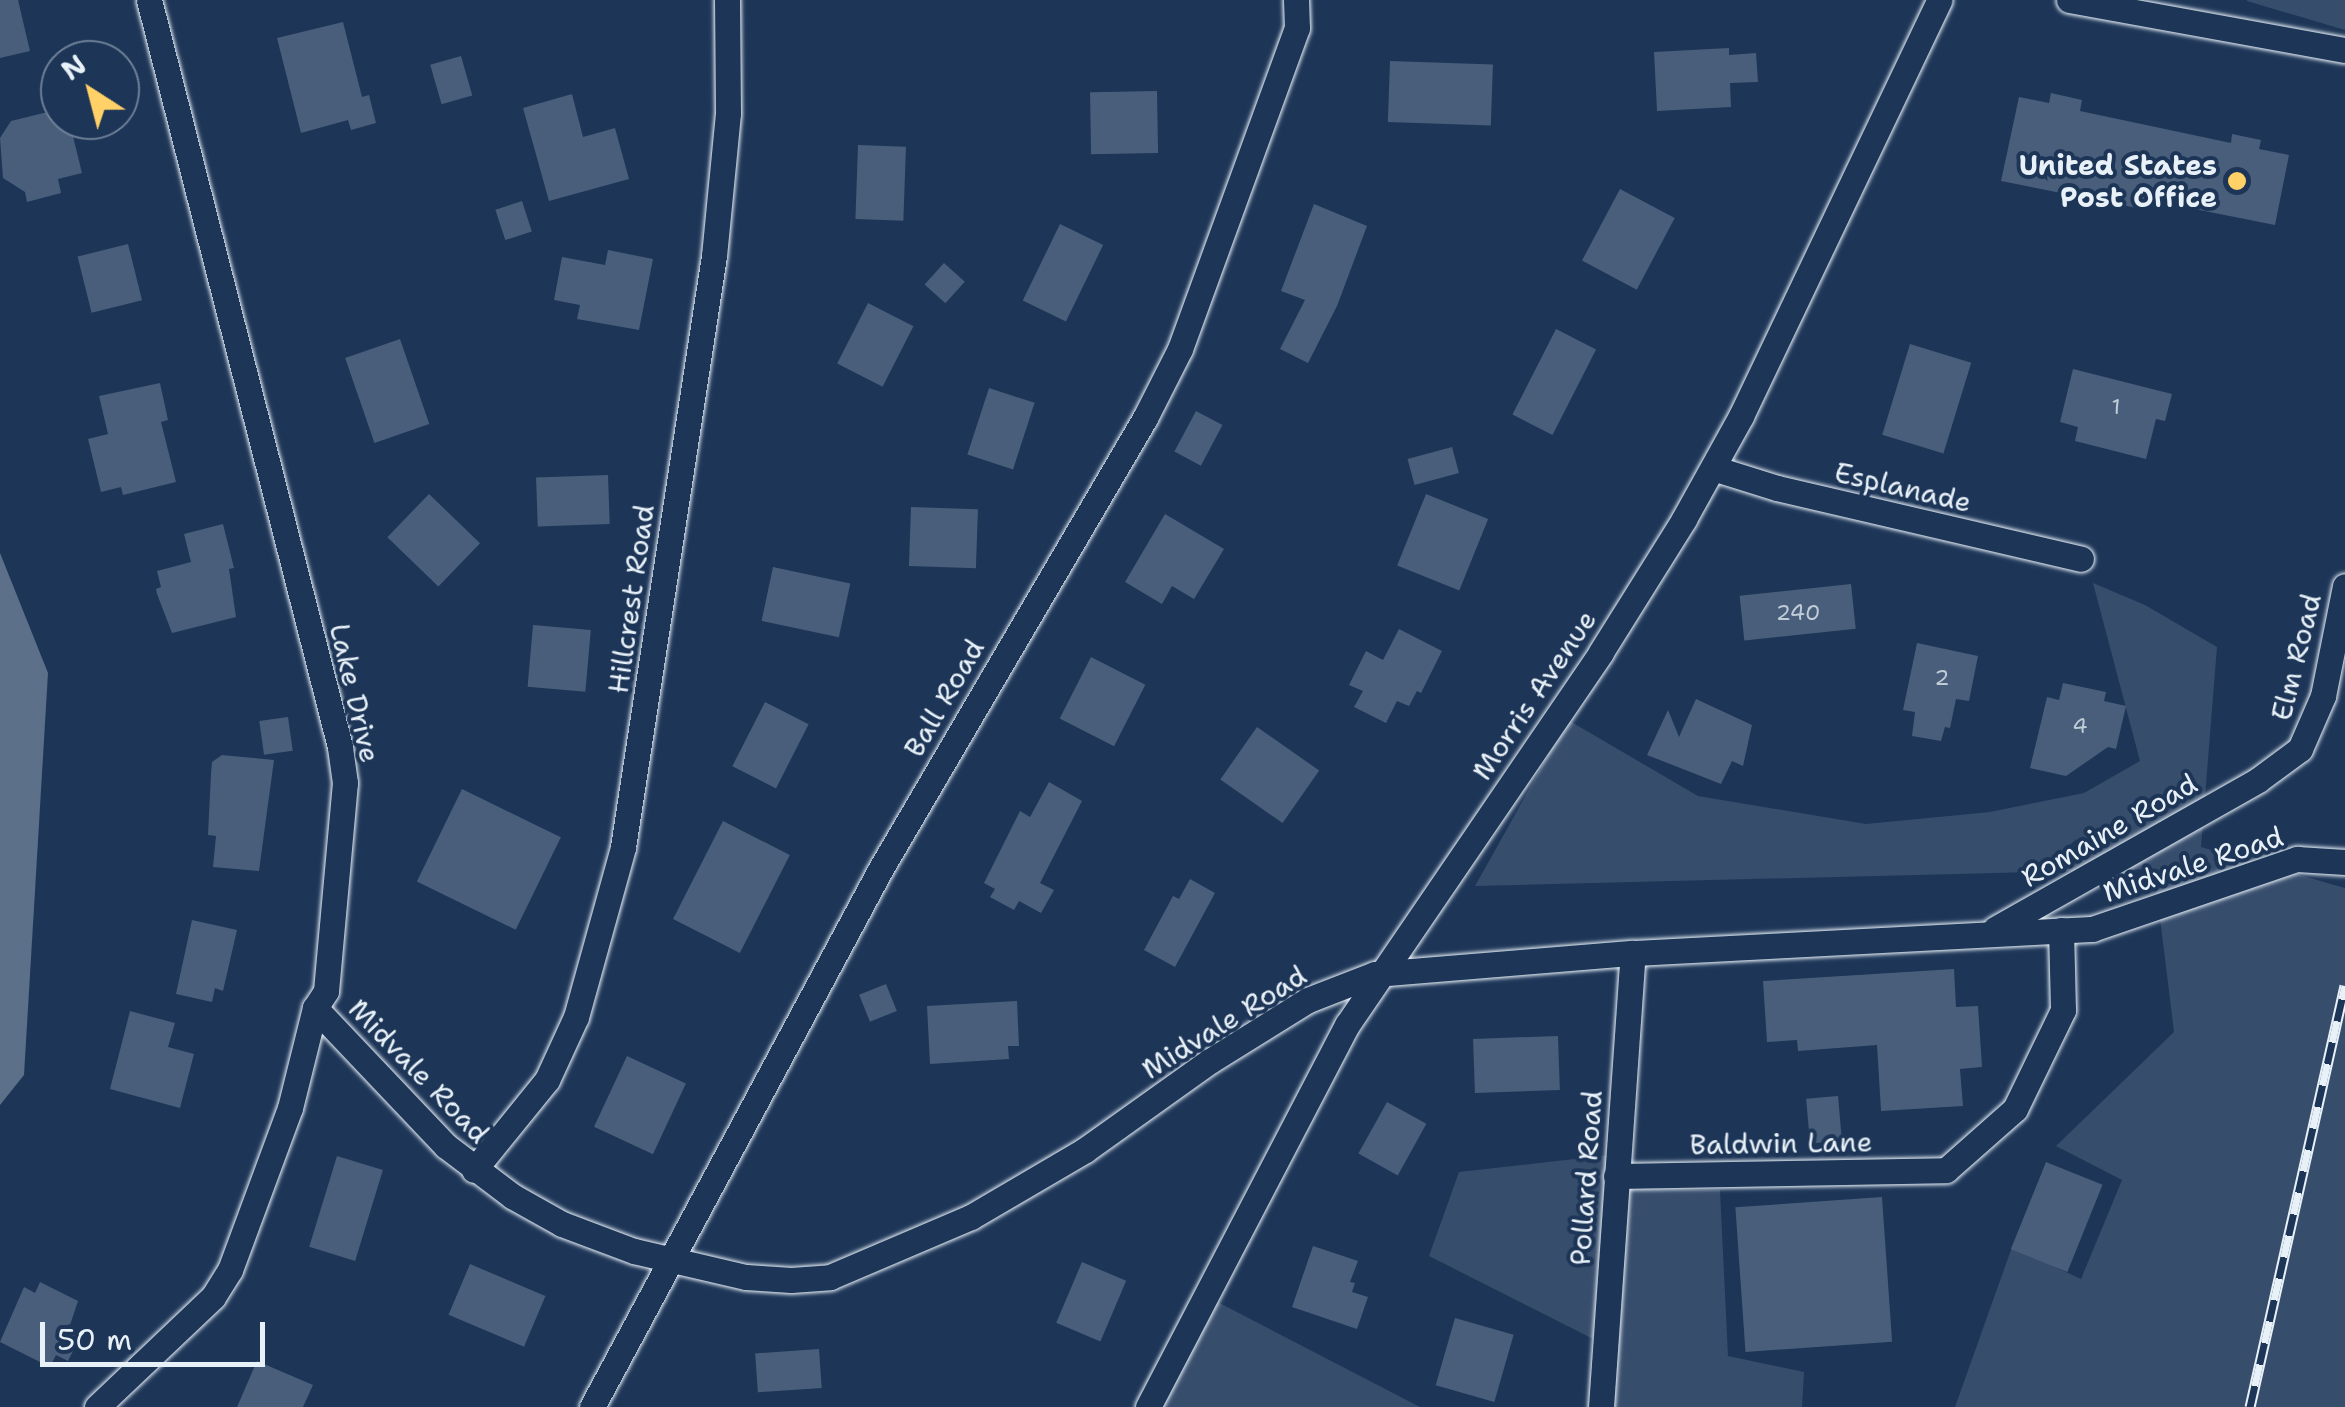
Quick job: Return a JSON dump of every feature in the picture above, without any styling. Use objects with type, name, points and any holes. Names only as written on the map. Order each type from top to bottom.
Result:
[{"type":"street","name":"Lake Drive","points":[[97,1407],[213,1296],[230,1270],[290,1108],[315,1008],[326,991],[345,783],[340,746],[149,0]]},
{"type":"street","name":"Hillcrest Road","points":[[474,1170],[547,1080],[569,1032],[624,847],[714,256],[728,113],[727,0]]},
{"type":"street","name":"Ball Road","points":[[592,1407],[880,870],[1180,350],[1296,28],[1296,0]]},
{"type":"street","name":"Morris Avenue","points":[[1148,1407],[1348,1025],[1602,652],[1742,416],[1939,0]]},
{"type":"street","points":[[2068,0],[2345,50]]},
{"type":"street","name":"Esplanade","points":[[1712,468],[1777,488],[2081,559]]},
{"type":"street","name":"Elm Road","points":[[2258,780],[2300,749],[2311,733],[2324,696],[2345,586]]},
{"type":"street","name":"Romaine Road","points":[[1991,932],[2258,780]]},
{"type":"street","name":"Midvale Road","points":[[315,1008],[474,1170],[562,1224],[672,1260],[746,1277],[790,1280],[830,1277],[971,1218],[1084,1150],[1210,1061],[1308,1000],[1382,973],[1633,953],[2092,929],[2297,859],[2345,862]]},
{"type":"street","name":"Baldwin Lane","points":[[1616,1176],[1946,1170],[2015,1109],[2063,1010],[2061,930]]},
{"type":"street","name":"Pollard Road","points":[[1601,1407],[1633,953]]},
{"type":"shaded area","points":[[2247,0],[2345,0],[2345,30],[2247,1]]},
{"type":"shaded area","points":[[0,553],[48,673],[24,1075],[0,1105]]},
{"type":"shaded area","points":[[2093,583],[2145,605],[2217,647],[2201,847],[2345,888],[2345,1407],[1955,1407],[2012,1247],[2081,1279],[2122,1180],[2056,1146],[2174,1032],[2154,869],[1475,886],[1568,720],[1698,796],[1866,824],[1990,812],[2084,793],[2140,761]]},
{"type":"shaded area","points":[[1627,1153],[1624,1189],[1720,1190],[1728,1356],[1804,1372],[1802,1407],[1606,1407],[1609,1347],[1429,1256],[1459,1172]]},
{"type":"shaded area","points":[[1204,1295],[1420,1407],[1153,1407]]},
{"type":"building","points":[[0,0],[18,0],[30,51],[0,58]]},
{"type":"building","points":[[343,22],[362,97],[369,95],[376,123],[351,130],[348,120],[301,133],[277,38]]},
{"type":"building","points":[[1729,48],[1729,55],[1756,53],[1758,82],[1730,83],[1731,107],[1657,111],[1654,52]]},
{"type":"building","points":[[461,56],[472,95],[442,104],[430,65]]},
{"type":"building","points":[[1390,61],[1493,65],[1491,126],[1388,122]]},
{"type":"building","points":[[1157,91],[1158,153],[1091,154],[1090,92]]},
{"type":"building","points":[[2051,93],[2082,100],[2080,111],[2231,143],[2232,134],[2261,140],[2259,149],[2289,155],[2275,225],[2144,199],[2142,209],[2001,181],[2019,97],[2049,103]]},
{"type":"building","points":[[572,94],[583,137],[615,128],[629,179],[549,201],[523,108]]},
{"type":"building","points":[[40,114],[40,140],[74,140],[82,173],[58,179],[61,193],[27,202],[25,192],[3,178],[0,138],[11,121]]},
{"type":"building","points":[[858,145],[906,147],[903,221],[855,219]]},
{"type":"building","points":[[1620,189],[1675,218],[1637,290],[1582,261]]},
{"type":"building","points":[[522,201],[532,231],[505,240],[495,210]]},
{"type":"building","points":[[1314,204],[1367,226],[1337,306],[1308,363],[1280,349],[1305,300],[1281,291]]},
{"type":"building","points":[[1060,224],[1103,245],[1066,321],[1023,300]]},
{"type":"building","points":[[128,244],[142,300],[92,313],[78,257]]},
{"type":"building","points":[[608,250],[653,259],[639,330],[577,319],[580,305],[554,300],[562,257],[605,265]]},
{"type":"building","points":[[944,263],[965,282],[945,303],[925,285]]},
{"type":"building","points":[[868,303],[913,326],[883,387],[837,364]]},
{"type":"building","points":[[1556,329],[1596,349],[1553,435],[1512,415]]},
{"type":"building","points":[[400,339],[429,424],[374,443],[345,358]]},
{"type":"building","points":[[1910,344],[1971,363],[1943,454],[1882,435]]},
{"type":"building","points":[[2073,369],[2172,394],[2165,421],[2156,419],[2146,459],[2075,441],[2078,427],[2060,422]]},
{"type":"building","points":[[160,383],[168,420],[161,422],[176,482],[123,495],[121,487],[101,492],[88,439],[108,434],[99,396]]},
{"type":"building","points":[[989,388],[1035,403],[1013,469],[967,455]]},
{"type":"building","points":[[1196,411],[1222,425],[1201,466],[1174,452]]},
{"type":"building","points":[[1452,447],[1459,473],[1415,485],[1408,459]]},
{"type":"building","points":[[608,475],[610,524],[538,526],[536,478]]},
{"type":"building","points":[[429,494],[480,543],[438,586],[387,537]]},
{"type":"building","points":[[1426,494],[1488,519],[1459,590],[1397,565]]},
{"type":"building","points":[[911,507],[978,509],[976,568],[909,566]]},
{"type":"building","points":[[1165,514],[1224,549],[1194,599],[1172,586],[1162,604],[1125,582]]},
{"type":"building","points":[[223,524],[234,568],[229,569],[236,617],[172,633],[157,594],[156,589],[161,587],[157,571],[191,562],[184,534]]},
{"type":"building","points":[[773,567],[850,583],[839,637],[762,621]]},
{"type":"building","points":[[1851,584],[1856,629],[1744,640],[1740,596]]},
{"type":"building","points":[[533,625],[591,630],[585,692],[528,687]]},
{"type":"building","points":[[1399,629],[1442,651],[1421,693],[1417,691],[1409,706],[1397,701],[1386,723],[1354,707],[1363,691],[1349,685],[1366,651],[1383,660]]},
{"type":"building","points":[[1917,643],[1978,656],[1969,701],[1956,699],[1950,728],[1945,727],[1941,741],[1912,736],[1915,712],[1903,710]]},
{"type":"building","points":[[1091,657],[1145,685],[1114,746],[1060,718]]},
{"type":"building","points":[[2063,683],[2106,692],[2104,701],[2126,706],[2116,749],[2108,747],[2066,776],[2030,768],[2047,697],[2059,700]]},
{"type":"building","points":[[1696,699],[1752,725],[1743,766],[1732,761],[1721,784],[1647,755],[1668,710],[1679,737]]},
{"type":"building","points":[[765,702],[809,724],[776,788],[732,766]]},
{"type":"building","points":[[288,717],[293,751],[264,755],[259,721]]},
{"type":"building","points":[[1257,727],[1319,771],[1283,823],[1220,779]]},
{"type":"building","points":[[222,755],[274,760],[259,871],[213,867],[216,836],[208,835],[211,774],[212,762]]},
{"type":"building","points":[[1049,782],[1082,801],[1040,883],[1054,890],[1041,913],[1019,901],[1014,910],[990,897],[995,889],[984,883],[1020,811],[1030,817]]},
{"type":"building","points":[[462,789],[561,837],[516,930],[417,882]]},
{"type":"building","points":[[723,821],[790,855],[740,953],[673,919]]},
{"type":"building","points":[[1190,879],[1215,893],[1175,967],[1144,950],[1173,896],[1179,899]]},
{"type":"building","points":[[192,920],[237,930],[223,991],[215,988],[212,1002],[176,994]]},
{"type":"building","points":[[1954,969],[1956,1007],[1978,1006],[1982,1067],[1960,1069],[1963,1106],[1881,1111],[1877,1045],[1798,1051],[1797,1040],[1767,1042],[1763,981]]},
{"type":"building","points":[[886,984],[897,1011],[870,1022],[859,995]]},
{"type":"building","points":[[1017,1001],[1019,1046],[1008,1046],[1009,1059],[930,1064],[927,1006]]},
{"type":"building","points":[[130,1011],[175,1023],[168,1047],[194,1054],[180,1108],[110,1089]]},
{"type":"building","points":[[1558,1036],[1560,1090],[1475,1093],[1473,1039]]},
{"type":"building","points":[[627,1056],[686,1083],[653,1154],[594,1127]]},
{"type":"building","points":[[1838,1096],[1842,1141],[1810,1144],[1806,1099]]},
{"type":"building","points":[[1387,1102],[1426,1124],[1398,1175],[1358,1154]]},
{"type":"building","points":[[337,1156],[383,1170],[355,1261],[309,1247]]},
{"type":"building","points":[[2046,1162],[2103,1185],[2067,1272],[2011,1249]]},
{"type":"building","points":[[1882,1197],[1892,1342],[1745,1352],[1735,1207]]},
{"type":"building","points":[[1313,1246],[1358,1261],[1350,1282],[1355,1283],[1352,1292],[1368,1297],[1357,1329],[1292,1307]]},
{"type":"building","points":[[1082,1262],[1126,1281],[1100,1342],[1056,1323]]},
{"type":"building","points":[[470,1264],[545,1296],[524,1347],[449,1315]]},
{"type":"building","points":[[40,1282],[78,1301],[68,1331],[80,1337],[68,1361],[56,1355],[50,1367],[0,1342],[24,1287],[35,1293]]},
{"type":"building","points":[[1455,1318],[1514,1335],[1494,1402],[1436,1385]]},
{"type":"building","points":[[819,1349],[822,1388],[758,1392],[755,1353]]},
{"type":"building","points":[[257,1361],[313,1385],[303,1407],[237,1407]]},
{"type":"railway","points":[[2250,1407],[2345,986]]},
{"type":"place","name":"United States Post Office","points":[[2237,181]]}]
